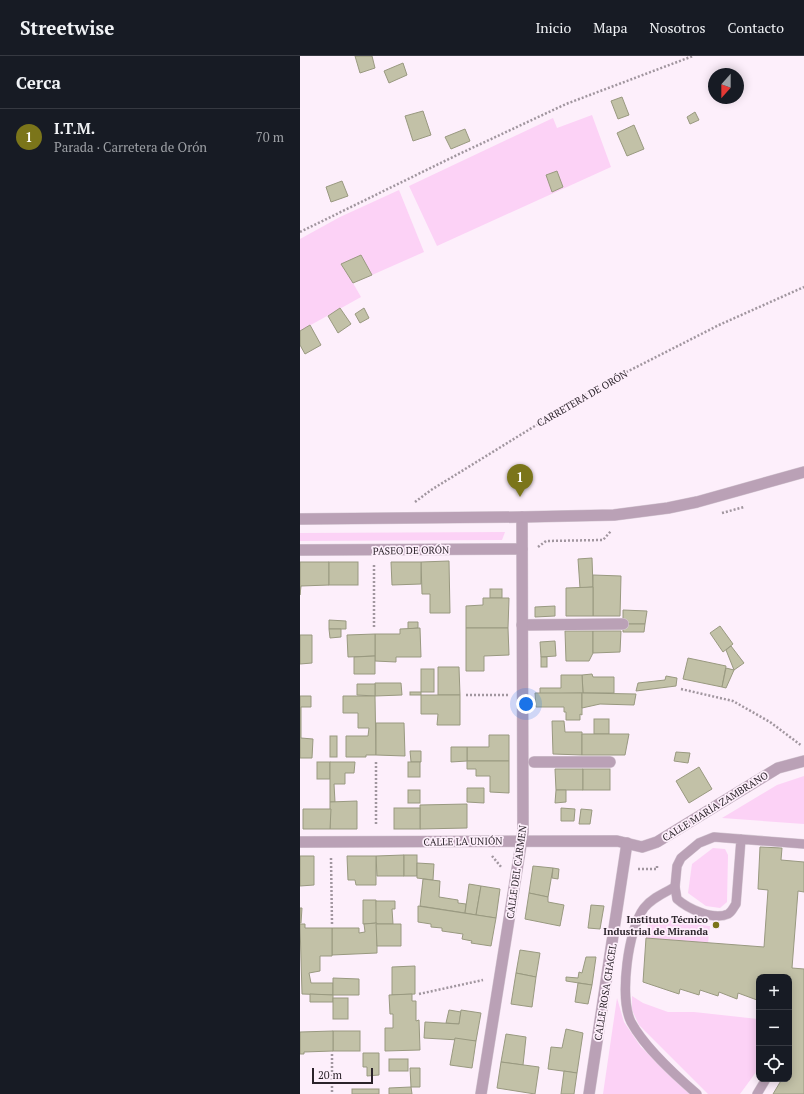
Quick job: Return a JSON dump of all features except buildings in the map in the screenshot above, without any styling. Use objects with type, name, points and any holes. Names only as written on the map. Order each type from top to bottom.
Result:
[{"type":"street","points":[[300,519],[614,515],[668,508],[697,502],[804,472]]},
{"type":"street","name":"CALLE DEL CARMEN","points":[[481,1094],[522,840],[522,517]]},
{"type":"street","name":"PASEO DE ORÓN","points":[[300,550],[522,548]]},
{"type":"street","points":[[522,624],[623,624]]},
{"type":"street","name":"CALLE MARÍA ZAMBRANO","points":[[626,843],[642,847],[657,842],[778,768],[804,761]]},
{"type":"street","points":[[534,762],[610,762]]},
{"type":"street","name":"CALLE LA UNIÓN","points":[[300,842],[522,840],[626,843]]},
{"type":"street","name":"CALLE ROSA CHACEL","points":[[589,1094],[626,843]]},
{"type":"lane","points":[[741,839],[736,904],[731,912],[726,915],[712,915],[692,910],[677,899],[675,887],[677,866],[681,858],[688,851],[714,837],[741,839],[804,844]]},
{"type":"lane","points":[[675,887],[651,901],[644,908],[638,918],[632,936],[625,984],[626,1008],[631,1022],[640,1036],[655,1054],[697,1094]]},
{"type":"lane","points":[[757,1094],[764,1082]]},
{"type":"path","points":[[300,232],[457,155],[566,104],[693,56]]},
{"type":"path","name":"CARRETERA DE ORÓN","points":[[392,518],[431,490],[603,384],[718,325],[804,287]]},
{"type":"path","points":[[549,541],[603,540],[612,530],[618,528]]},
{"type":"path","name":"PASEO DE ORÓN","points":[[374,559],[374,629]]},
{"type":"path","points":[[681,689],[733,701],[770,722],[804,748]]},
{"type":"path","points":[[466,695],[512,695]]},
{"type":"path","points":[[376,762],[376,830]]},
{"type":"path","points":[[331,853],[332,924]]},
{"type":"path","points":[[419,994],[488,979]]},
{"type":"path","points":[[332,1054],[332,1094]]},
{"type":"shaded area","points":[[592,115],[611,167],[437,246],[409,186],[553,118],[557,128]]},
{"type":"shaded area","points":[[399,190],[424,252],[372,275],[361,255],[342,264],[361,297],[300,331],[300,239],[340,217]]},
{"type":"shaded area","points":[[505,532],[502,540],[300,541],[300,533]]},
{"type":"shaded area","points":[[804,776],[804,824],[722,818],[777,785]]},
{"type":"shaded area","points":[[713,848],[725,849],[728,855],[727,902],[720,908],[706,906],[688,893],[692,864]]},
{"type":"shaded area","points":[[651,918],[710,926],[708,943],[646,938],[648,921]]},
{"type":"shaded area","points":[[632,996],[643,1003],[668,1012],[694,1012],[756,1019],[756,1072],[740,1094],[708,1094],[639,1025],[632,1010]]},
{"type":"shaded area","points":[[617,998],[624,1022],[641,1047],[690,1094],[603,1094]]},
{"type":"place","name":"I.T.M.","points":[[520,497]]},
{"type":"place","name":"Instituto Técnico Industrial de Miranda","points":[[716,925]]}]
